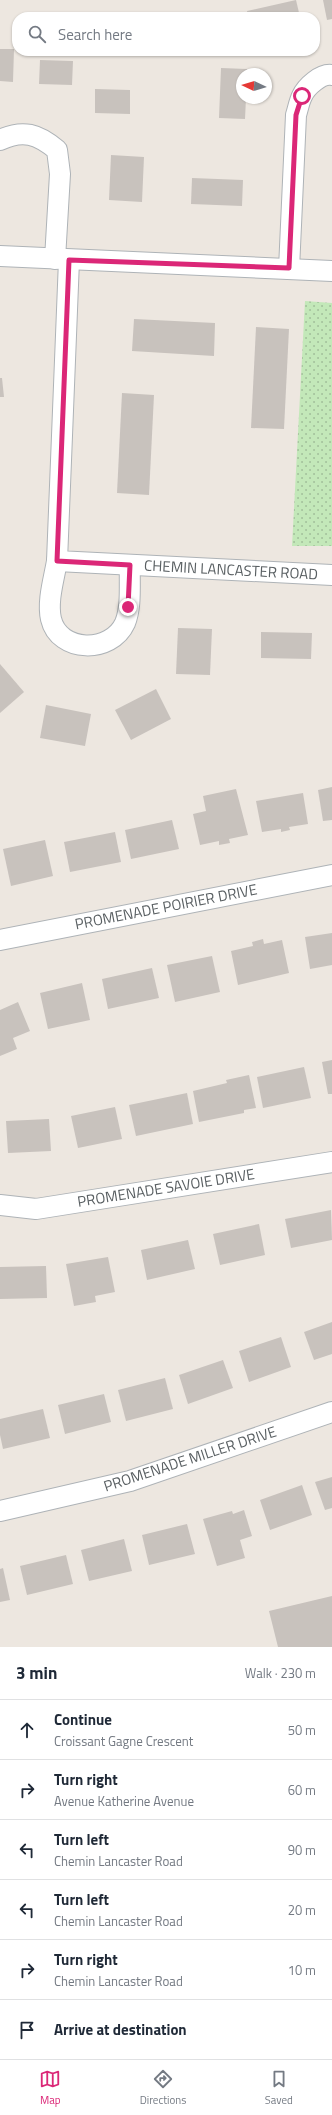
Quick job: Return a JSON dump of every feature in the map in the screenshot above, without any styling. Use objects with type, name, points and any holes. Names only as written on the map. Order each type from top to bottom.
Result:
[{"type":"street","points":[[289,268],[296,115],[302,96],[312,83],[328,74],[332,75]]},
{"type":"street","name":"CHEMIN LANCASTER ROAD","points":[[0,140],[14,133],[30,135],[45,141],[57,150],[60,174],[62,259],[57,561],[50,603],[51,619],[57,633],[69,642],[84,647],[101,644],[116,635],[125,623],[128,607],[130,565]]},
{"type":"street","points":[[0,256],[332,271]]},
{"type":"street","name":"CHEMIN LANCASTER ROAD","points":[[57,561],[332,575]]},
{"type":"street","name":"PROMENADE POIRIER DRIVE","points":[[0,940],[332,875]]},
{"type":"street","name":"PROMENADE SAVOIE DRIVE","points":[[0,1205],[36,1209],[332,1162]]},
{"type":"street","name":"PROMENADE MILLER DRIVE","points":[[0,1511],[130,1481],[332,1412]]},
{"type":"green space","points":[[305,301],[332,303],[332,546],[292,546]]},
{"type":"building","points":[[296,0],[299,12],[247,12]]},
{"type":"building","points":[[323,0],[332,0],[332,19],[327,20]]},
{"type":"building","points":[[0,49],[12,49],[12,56],[14,56],[13,82],[0,81]]},
{"type":"building","points":[[40,60],[73,61],[72,85],[39,84]]},
{"type":"building","points":[[221,68],[236,69],[236,104],[246,104],[245,119],[219,118]]},
{"type":"building","points":[[95,89],[130,90],[130,114],[95,113]]},
{"type":"building","points":[[111,155],[144,157],[142,202],[109,200]]},
{"type":"building","points":[[192,178],[243,180],[242,206],[191,204]]},
{"type":"building","points":[[134,319],[215,323],[214,356],[132,351]]},
{"type":"building","points":[[256,327],[289,329],[284,429],[251,428]]},
{"type":"building","points":[[0,378],[2,378],[4,397],[0,397]]},
{"type":"building","points":[[122,393],[154,395],[149,495],[117,493]]},
{"type":"building","points":[[178,628],[212,629],[210,675],[176,674]]},
{"type":"building","points":[[261,632],[312,633],[311,659],[261,658]]},
{"type":"building","points":[[0,664],[24,692],[0,713]]},
{"type":"building","points":[[156,689],[171,719],[131,740],[115,710]]},
{"type":"building","points":[[46,705],[91,714],[85,746],[40,738]]},
{"type":"building","points":[[332,787],[332,820],[323,821],[318,790]]},
{"type":"building","points":[[236,789],[248,835],[229,839],[230,843],[219,845],[219,841],[200,845],[193,814],[206,811],[203,796]]},
{"type":"building","points":[[303,793],[308,824],[289,827],[290,830],[281,832],[281,829],[262,832],[256,801]]},
{"type":"building","points":[[172,820],[179,849],[131,859],[125,830]]},
{"type":"building","points":[[115,832],[121,862],[70,872],[64,842]]},
{"type":"building","points":[[45,840],[53,876],[11,886],[3,849]]},
{"type":"building","points":[[332,933],[332,965],[310,969],[305,937]]},
{"type":"building","points":[[263,939],[264,944],[282,940],[289,973],[238,985],[231,951],[253,946],[252,942]]},
{"type":"building","points":[[212,956],[220,992],[175,1002],[167,965]]},
{"type":"building","points":[[152,968],[159,998],[108,1009],[102,979]]},
{"type":"building","points":[[82,983],[90,1020],[48,1029],[40,993]]},
{"type":"building","points":[[18,1002],[30,1031],[13,1038],[17,1049],[0,1056],[0,1010]]},
{"type":"building","points":[[332,1060],[332,1094],[328,1094],[322,1062]]},
{"type":"building","points":[[304,1067],[311,1098],[263,1108],[257,1077]]},
{"type":"building","points":[[249,1075],[256,1108],[244,1110],[244,1113],[199,1122],[193,1091],[227,1083],[226,1080]]},
{"type":"building","points":[[187,1093],[193,1124],[136,1136],[129,1105]]},
{"type":"building","points":[[115,1107],[122,1139],[78,1148],[71,1116]]},
{"type":"building","points":[[49,1119],[51,1151],[8,1153],[6,1121]]},
{"type":"building","points":[[331,1210],[332,1240],[291,1248],[285,1219]]},
{"type":"building","points":[[259,1224],[265,1255],[220,1265],[213,1234]]},
{"type":"building","points":[[188,1240],[195,1269],[147,1280],[141,1250]]},
{"type":"building","points":[[108,1257],[115,1292],[95,1296],[96,1302],[74,1306],[66,1264]]},
{"type":"building","points":[[46,1266],[47,1298],[0,1299],[0,1267]]},
{"type":"building","points":[[332,1322],[332,1354],[314,1360],[304,1332]]},
{"type":"building","points":[[281,1337],[291,1367],[249,1382],[239,1351]]},
{"type":"building","points":[[223,1360],[233,1388],[188,1404],[179,1375]]},
{"type":"building","points":[[165,1378],[173,1409],[126,1421],[118,1390]]},
{"type":"building","points":[[104,1394],[111,1422],[65,1434],[58,1405]]},
{"type":"building","points":[[43,1409],[50,1438],[3,1449],[0,1435],[0,1419]]},
{"type":"building","points":[[332,1477],[332,1508],[325,1510],[315,1482]]},
{"type":"building","points":[[302,1485],[312,1515],[270,1530],[260,1500]]},
{"type":"building","points":[[244,1510],[252,1536],[240,1540],[245,1558],[217,1566],[203,1519],[232,1511],[233,1514]]},
{"type":"building","points":[[187,1524],[195,1554],[149,1565],[142,1535]]},
{"type":"building","points":[[124,1539],[132,1571],[89,1581],[81,1550]]},
{"type":"building","points":[[66,1555],[73,1584],[27,1595],[20,1566]]},
{"type":"building","points":[[3,1568],[10,1600],[0,1602],[0,1569]]},
{"type":"building","points":[[332,1596],[332,1647],[278,1647],[269,1611]]},
{"type":"route","points":[[128,607],[130,565],[57,561],[69,260],[289,268],[296,115],[302,96]]}]
